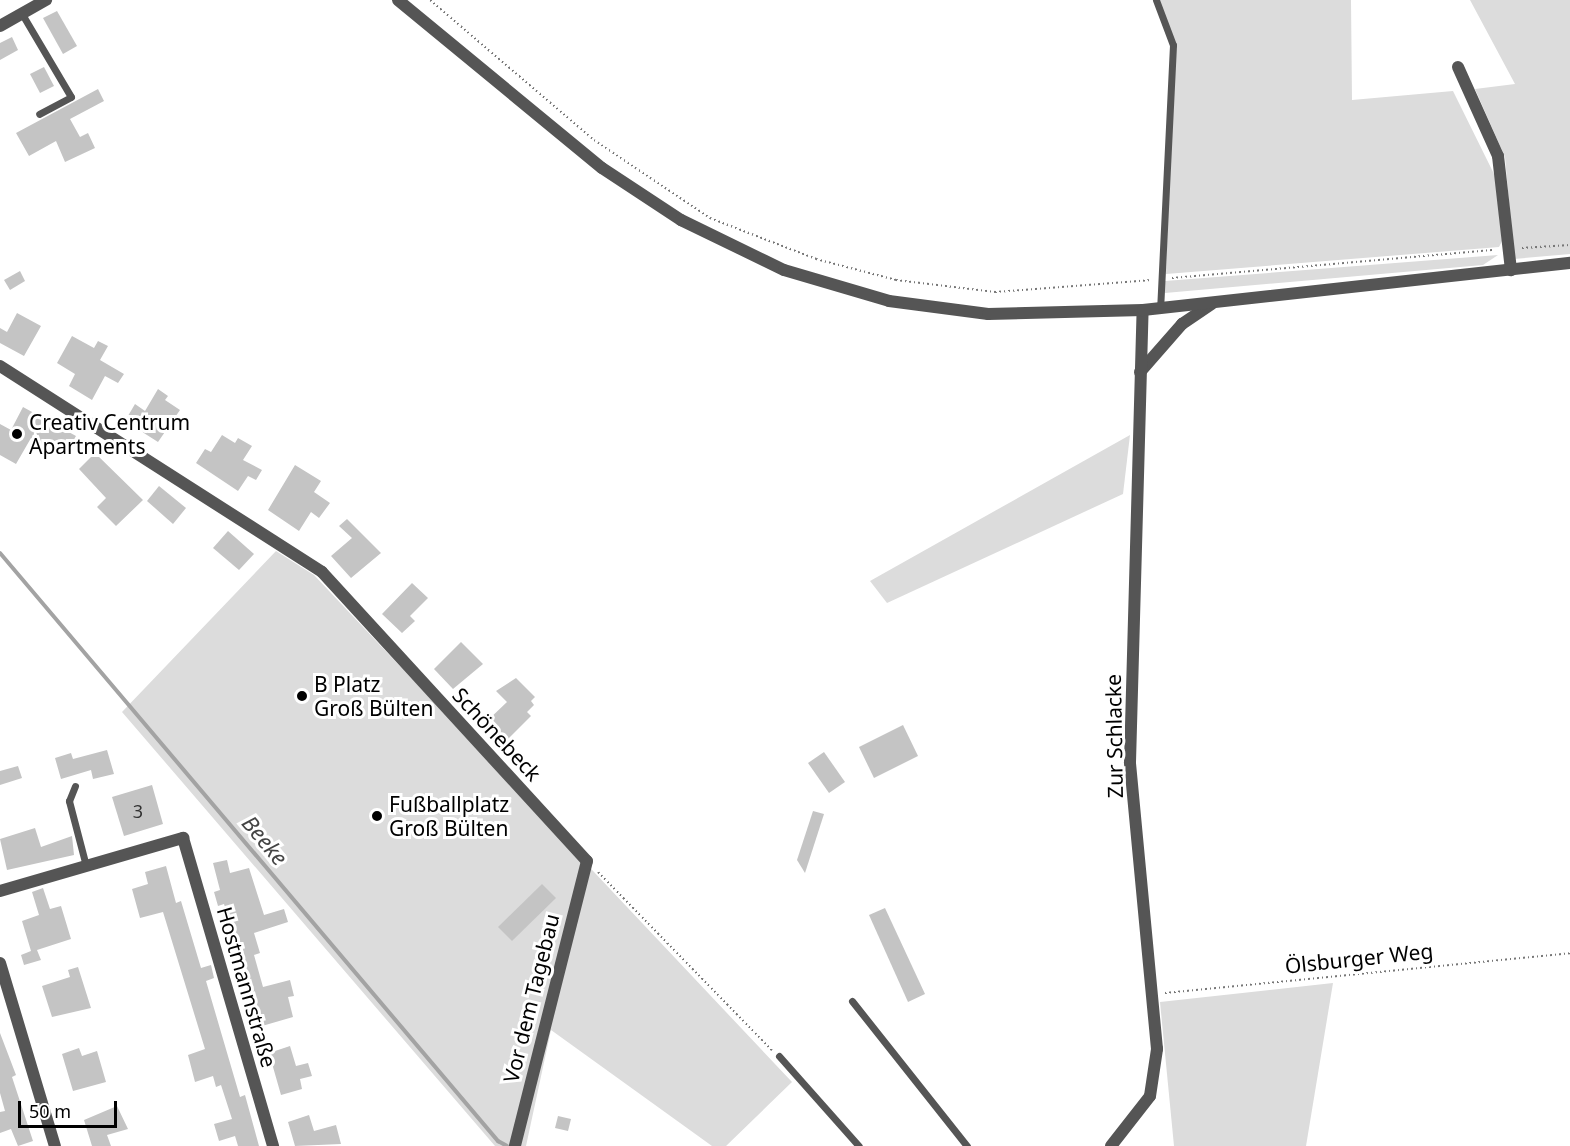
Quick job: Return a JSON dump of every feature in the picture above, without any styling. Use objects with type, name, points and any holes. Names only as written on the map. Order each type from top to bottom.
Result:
[{"type":"street","points":[[0,26],[46,0]]},
{"type":"street","points":[[398,0],[609,173],[681,220],[748,256],[820,283],[922,307],[1021,315],[1143,310],[1570,263]]},
{"type":"street","points":[[1458,68],[1498,156],[1511,270]]},
{"type":"street","points":[[1140,372],[1182,324],[1212,304]]},
{"type":"street","name":"Zur Schlacke","points":[[1111,1146],[1149,1096],[1157,1049],[1130,762],[1143,310]]},
{"type":"street","name":"Schönebeck","points":[[0,366],[322,572],[587,861]]},
{"type":"street","name":"Hostmannstraße","points":[[86,866],[183,838],[273,1146]]},
{"type":"street","name":"Vor dem Tagebau","points":[[515,1143],[587,861]]},
{"type":"street","points":[[0,891],[86,866]]},
{"type":"street","points":[[0,963],[55,1146]]},
{"type":"lane","points":[[1156,0],[1173,45],[1160,308]]},
{"type":"lane","points":[[22,14],[71,97],[39,114]]},
{"type":"lane","points":[[75,786],[69,801],[86,866]]},
{"type":"lane","points":[[852,1001],[967,1146]]},
{"type":"lane","points":[[778,1056],[859,1146]]},
{"type":"path","points":[[429,0],[594,140],[710,218],[816,260],[896,280],[995,292],[1570,245]]},
{"type":"path","points":[[587,861],[778,1056]]},
{"type":"path","name":"Ölsburger Weg","points":[[1151,994],[1570,953]]},
{"type":"shaded area","points":[[1158,0],[1351,0],[1352,100],[1453,91],[1495,176],[1502,241],[1499,247],[1166,274],[1174,38]]},
{"type":"shaded area","points":[[1470,0],[1570,0],[1570,254],[1514,259],[1505,157],[1475,89],[1515,84]]},
{"type":"shaded area","points":[[1498,255],[1483,265],[1165,293],[1165,281]]},
{"type":"shaded area","points":[[1130,435],[1123,494],[887,603],[870,581]]},
{"type":"shaded area","name":"Fußballplatz Groß Bülten","points":[[276,551],[314,575],[792,1082],[726,1146],[712,1146],[551,1030],[526,1146],[495,1146],[122,712]]},
{"type":"shaded area","points":[[1333,983],[1306,1146],[1174,1146],[1160,1002]]},
{"type":"building","points":[[57,11],[77,46],[63,54],[43,18]]},
{"type":"building","points":[[12,37],[18,50],[0,60],[0,43]]},
{"type":"building","points":[[44,67],[54,86],[40,93],[30,74]]},
{"type":"building","points":[[98,89],[104,101],[70,119],[80,137],[88,133],[95,148],[65,162],[56,141],[29,156],[16,133]]},
{"type":"building","points":[[20,271],[25,281],[10,290],[4,280]]},
{"type":"building","points":[[17,313],[41,326],[24,356],[0,343],[0,328],[7,332]]},
{"type":"building","points":[[72,336],[94,348],[98,341],[108,346],[100,360],[124,374],[118,383],[105,376],[92,400],[69,386],[75,374],[57,363]]},
{"type":"building","points":[[158,389],[168,396],[165,400],[180,410],[158,442],[125,421],[135,404],[145,411]]},
{"type":"building","points":[[23,407],[76,436],[64,457],[31,438],[16,464],[0,455],[0,424],[11,430]]},
{"type":"building","points":[[222,435],[235,443],[238,438],[252,446],[243,460],[262,470],[256,480],[248,476],[238,491],[196,463],[205,449],[211,452]]},
{"type":"building","points":[[95,453],[143,500],[116,526],[97,507],[106,498],[79,469]]},
{"type":"building","points":[[295,465],[321,481],[314,492],[330,503],[319,518],[311,512],[299,531],[268,510]]},
{"type":"building","points":[[159,486],[186,508],[173,524],[147,501]]},
{"type":"building","points":[[347,519],[381,553],[351,578],[331,556],[352,538],[339,526]]},
{"type":"building","points":[[228,531],[254,554],[239,570],[213,548]]},
{"type":"building","points":[[412,583],[428,598],[410,616],[415,621],[402,633],[382,614]]},
{"type":"building","points":[[461,642],[483,664],[453,689],[434,669]]},
{"type":"building","points":[[516,678],[535,697],[531,701],[534,705],[527,712],[531,716],[505,742],[486,722],[507,702],[496,691]]},
{"type":"building","points":[[903,725],[918,756],[874,778],[859,747]]},
{"type":"building","points":[[107,750],[114,774],[93,779],[91,770],[61,779],[55,758],[71,753],[73,759]]},
{"type":"building","points":[[824,752],[845,782],[829,793],[808,763]]},
{"type":"building","points":[[18,766],[22,778],[0,785],[0,771]]},
{"type":"building","points":[[152,785],[163,824],[124,836],[112,797]]},
{"type":"building","points":[[813,811],[824,814],[805,873],[797,860]]},
{"type":"building","points":[[35,828],[41,847],[72,836],[74,855],[7,870],[0,839]]},
{"type":"building","points":[[227,860],[230,873],[249,868],[264,915],[284,909],[288,922],[254,933],[260,953],[254,955],[263,987],[290,980],[294,996],[288,997],[293,1017],[262,1026],[224,904],[218,906],[214,892],[220,890],[213,863]]},
{"type":"building","points":[[166,866],[176,903],[181,901],[201,968],[211,965],[214,978],[206,981],[240,1097],[245,1095],[259,1146],[238,1146],[235,1136],[219,1141],[214,1124],[232,1119],[221,1085],[216,1087],[213,1076],[195,1082],[188,1055],[205,1049],[163,912],[140,918],[132,889],[148,884],[145,872]]},
{"type":"building","points":[[542,884],[556,898],[512,941],[498,927]]},
{"type":"building","points":[[43,888],[50,909],[61,906],[71,939],[37,950],[41,960],[24,965],[21,955],[31,951],[22,921],[39,915],[32,892]]},
{"type":"building","points":[[885,908],[925,994],[908,1002],[869,915]]},
{"type":"building","points":[[78,967],[91,1008],[52,1017],[42,986],[70,977],[68,970]]},
{"type":"building","points":[[0,1033],[16,1075],[12,1077],[33,1141],[18,1146],[11,1129],[0,1133],[0,1112],[5,1111],[0,1093]]},
{"type":"building","points":[[290,1046],[296,1066],[308,1063],[312,1076],[300,1079],[302,1089],[281,1095],[269,1053]]},
{"type":"building","points":[[79,1048],[82,1056],[97,1051],[106,1082],[73,1091],[62,1054]]},
{"type":"building","points":[[117,1106],[128,1129],[107,1135],[111,1146],[92,1146],[84,1120]]},
{"type":"building","points":[[309,1115],[314,1131],[336,1125],[341,1144],[295,1146],[288,1122]]},
{"type":"building","points":[[558,1116],[571,1119],[568,1131],[555,1128]]},
{"type":"waterway","name":"Beeke","points":[[0,553],[498,1141],[507,1146]]},
{"type":"place","name":"Creativ Centrum Apartments","points":[[17,434]]},
{"type":"place","name":"B Platz Groß Bülten","points":[[302,696]]},
{"type":"place","name":"Fußballplatz Groß Bülten","points":[[377,816]]}]
